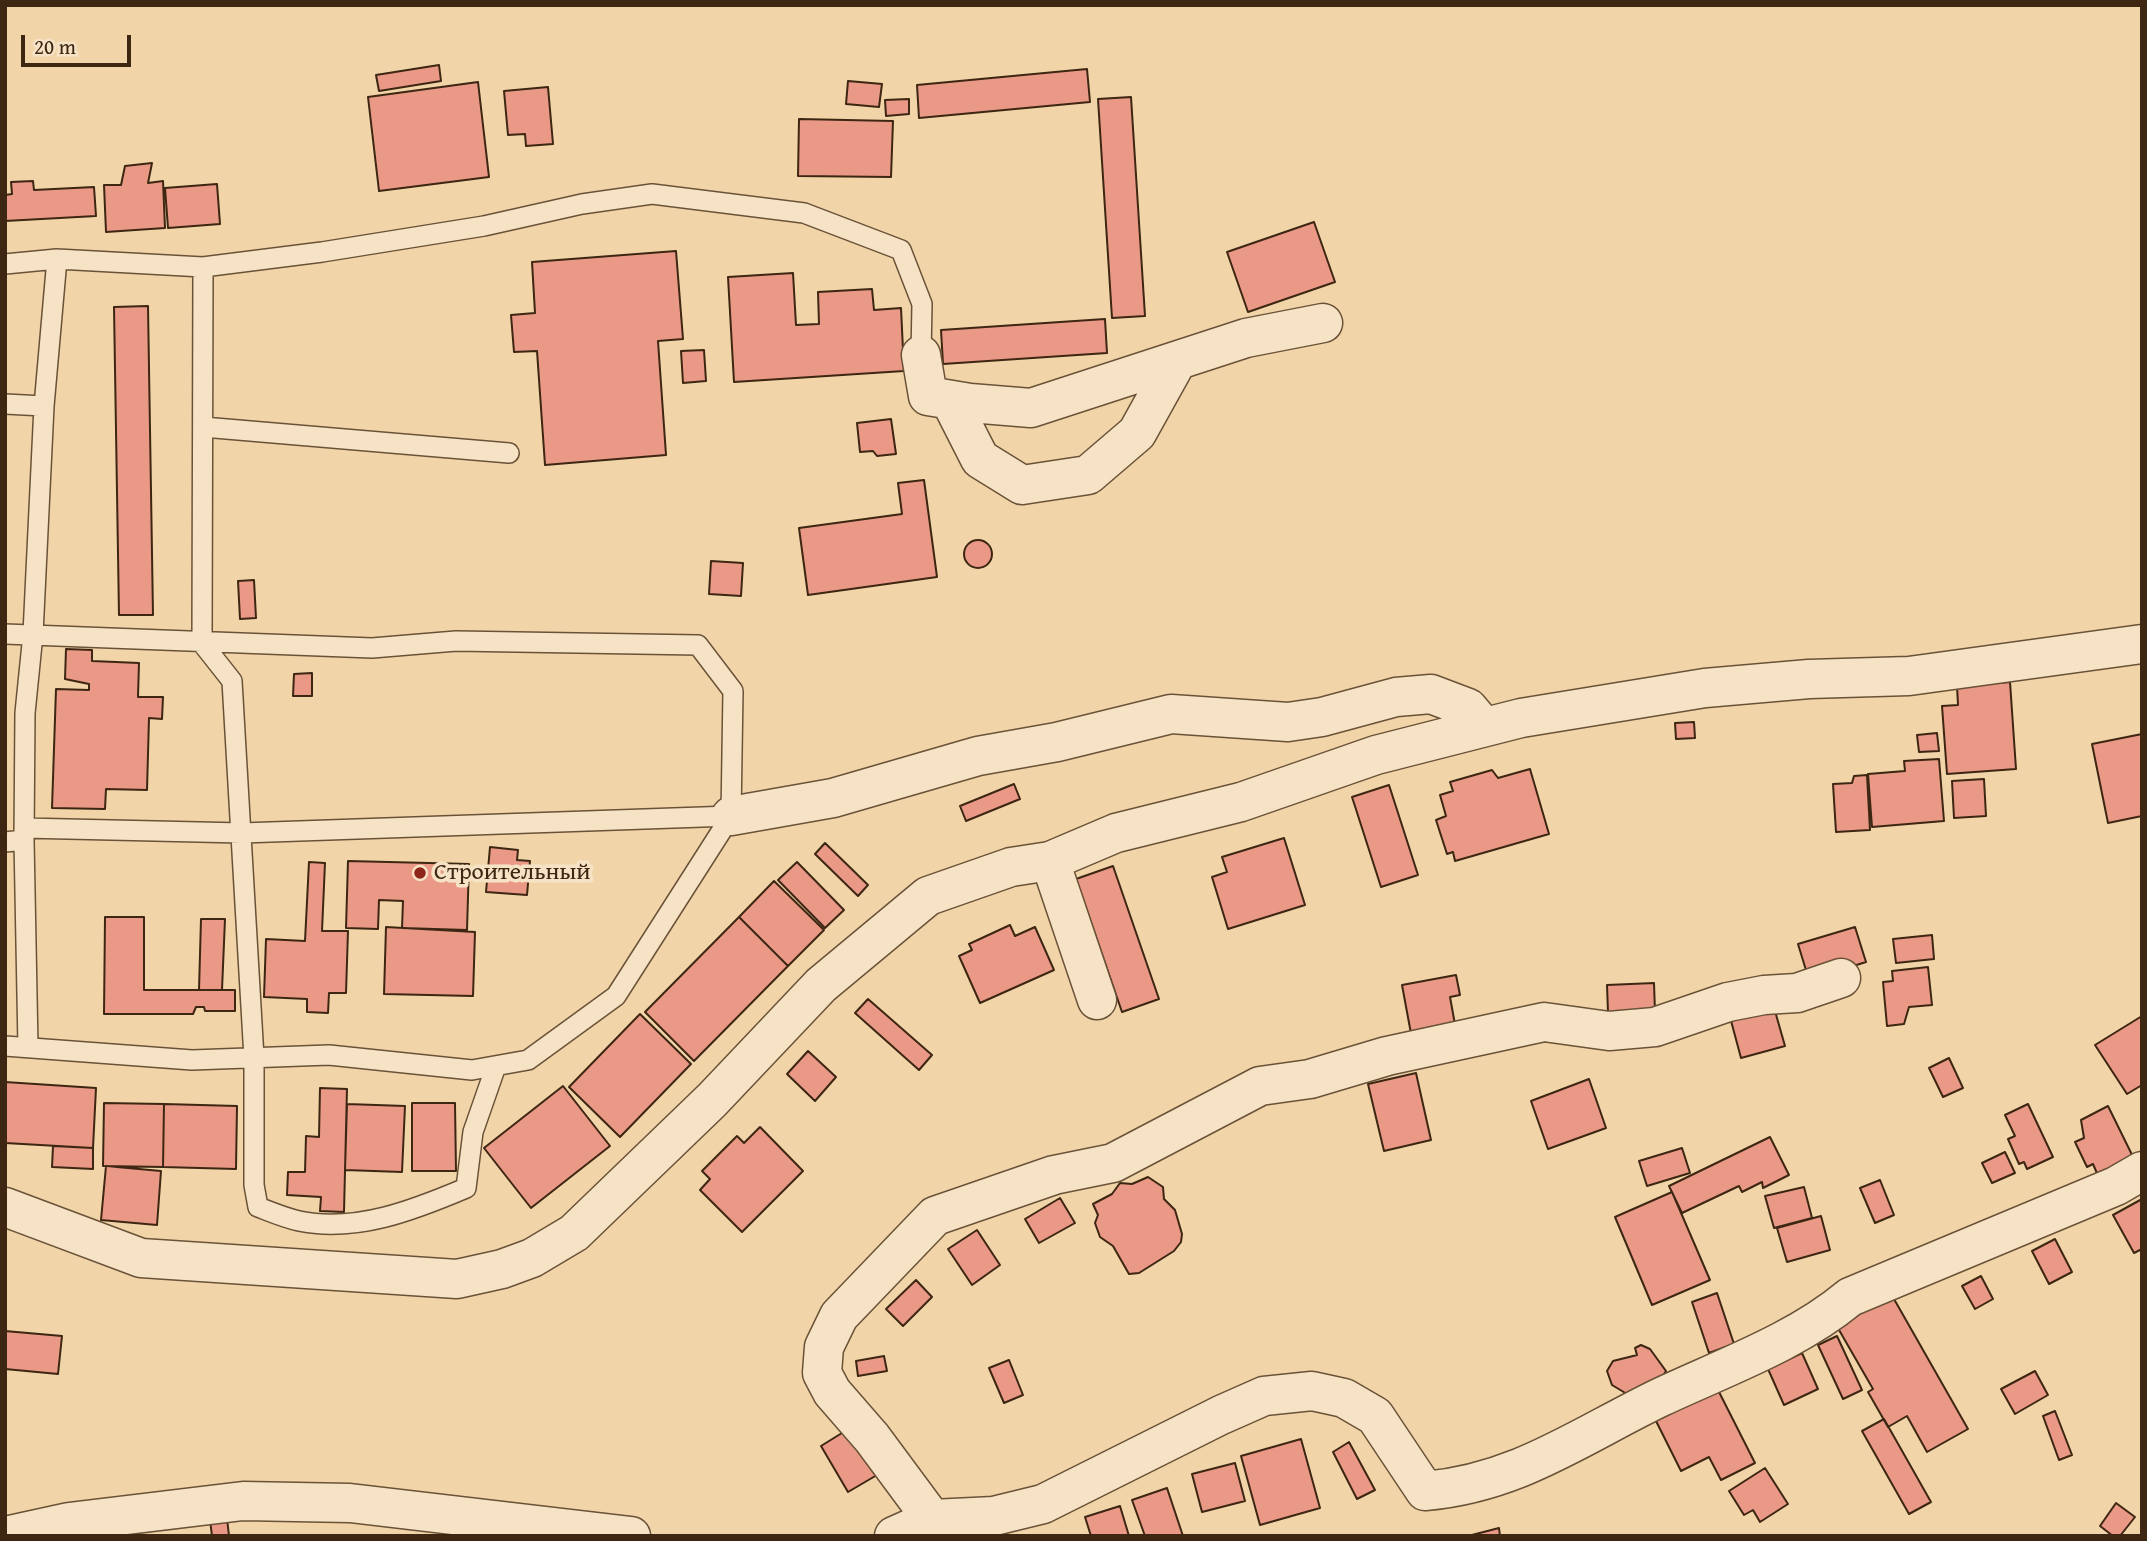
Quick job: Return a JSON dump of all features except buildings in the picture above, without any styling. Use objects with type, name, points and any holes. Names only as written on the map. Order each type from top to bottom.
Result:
[{"type":"street","points":[[921,355],[928,396],[1031,408],[1246,338],[1323,323]]},
{"type":"street","points":[[950,400],[979,459],[1022,485],[1088,475],[1138,433],[1177,361]]},
{"type":"street","points":[[5,1207],[141,1258],[457,1279],[502,1269],[532,1258],[574,1233],[712,1100],[821,985],[928,896],[1012,867],[1050,861],[1116,833],[1241,802],[1376,755],[1521,718],[1704,688],[1909,676],[2142,644]]},
{"type":"street","points":[[731,816],[834,798],[978,756],[1057,742],[1171,714],[1288,722],[1322,718],[1396,696],[1431,694],[1468,708],[1484,727]]},
{"type":"street","points":[[1050,861],[1097,1000]]},
{"type":"street","points":[[932,1520],[895,1468],[832,1392],[822,1373],[824,1347],[839,1316],[935,1216],[1054,1175],[1112,1163],[1260,1086],[1310,1079],[1387,1056],[1544,1022],[1609,1031],[1655,1027],[1728,1002],[1764,995],[1797,993],[1841,978]]},
{"type":"street","points":[[894,1536],[932,1520],[994,1516],[1043,1504],[1264,1396],[1312,1391],[1344,1398],[1375,1416],[1398,1455],[1425,1491],[1465,1488],[1537,1463],[1653,1401],[1821,1321],[1850,1297],[2116,1186],[2142,1171]]},
{"type":"street","points":[[5,1536],[69,1522],[243,1501],[350,1503],[453,1525],[631,1536]]},
{"type":"lane","points":[[5,264],[57,259],[203,267],[322,252],[484,226],[582,204],[652,194],[804,213],[901,250],[922,304],[921,355]]},
{"type":"lane","points":[[28,1047],[18,837],[25,713],[33,634],[44,406],[57,259]]},
{"type":"lane","points":[[203,267],[202,643],[232,681],[254,1058],[254,1185],[258,1207],[300,1221],[356,1224],[429,1203],[466,1188],[473,1132],[496,1066]]},
{"type":"lane","points":[[5,404],[44,406]]},
{"type":"lane","points":[[203,427],[509,453]]},
{"type":"lane","points":[[5,634],[372,648],[456,641],[698,645],[733,691],[731,816],[616,996],[528,1060],[472,1070],[329,1055],[192,1060],[5,1046]]},
{"type":"lane","points":[[18,837],[242,833],[731,816]]},
{"type":"place","name":"Строительный","points":[[420,873]]}]
